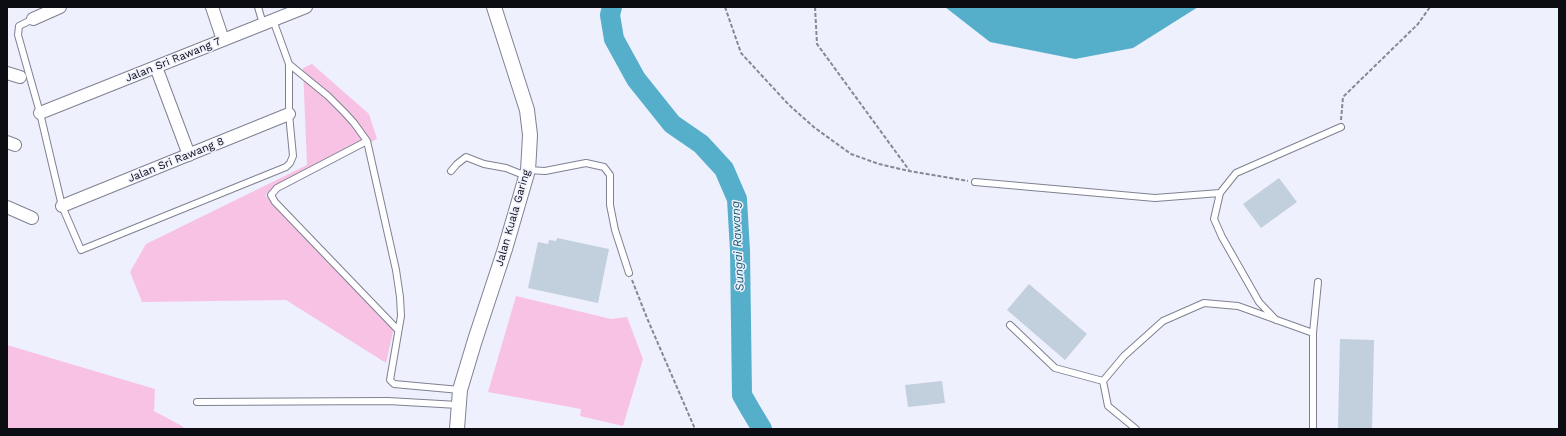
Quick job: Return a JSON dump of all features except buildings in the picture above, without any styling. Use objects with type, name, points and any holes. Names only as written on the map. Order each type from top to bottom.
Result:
[{"type":"street","points":[[33,19],[60,7]]},
{"type":"street","points":[[212,7],[223,40]]},
{"type":"street","name":"Jalan Sri Rawang 7","points":[[40,113],[306,7]]},
{"type":"street","name":"Jalan Kuala Garing","points":[[457,429],[460,390],[474,340],[505,249],[527,173],[530,135],[527,110],[494,7]]},
{"type":"street","points":[[156,67],[189,155]]},
{"type":"street","points":[[7,73],[20,77]]},
{"type":"street","name":"Jalan Sri Rawang 8","points":[[62,206],[289,114]]},
{"type":"street","points":[[7,207],[32,218]]},
{"type":"lane","points":[[258,7],[268,22],[289,64],[328,96],[354,122],[367,141],[396,270],[401,316],[390,380],[394,384],[460,390]]},
{"type":"lane","points":[[33,19],[19,26],[18,35],[40,113],[62,206],[80,250],[286,167],[290,163],[293,156],[289,114],[289,64]]},
{"type":"lane","points":[[1276,320],[1259,302],[1222,237],[1214,219],[1220,193],[1236,173],[1341,127]]},
{"type":"lane","points":[[367,141],[277,188],[271,195],[275,202],[398,330]]},
{"type":"lane","points":[[451,172],[457,164],[466,158],[484,164],[527,173],[586,163],[604,167],[610,175],[610,205],[629,273]]},
{"type":"lane","points":[[975,182],[1155,198],[1220,193]]},
{"type":"lane","points":[[1314,429],[1313,333],[1318,282]]},
{"type":"lane","points":[[1103,382],[1124,356],[1163,321],[1204,304],[1238,306],[1313,333]]},
{"type":"lane","points":[[1010,325],[1055,368],[1103,382]]},
{"type":"lane","points":[[1103,382],[1108,406],[1136,429]]},
{"type":"lane","points":[[197,402],[388,401],[458,405]]},
{"type":"path","points":[[725,7],[741,53],[789,105],[815,128],[851,154],[879,164],[909,171],[975,182]]},
{"type":"path","points":[[815,7],[817,44],[909,171]]},
{"type":"path","points":[[1341,127],[1344,97],[1418,24],[1430,7]]},
{"type":"path","points":[[629,273],[695,429]]},
{"type":"shaded area","points":[[312,64],[369,114],[377,139],[265,195],[394,327],[386,363],[286,300],[142,302],[130,272],[146,244],[307,165],[303,68]]},
{"type":"shaded area","points":[[516,296],[611,319],[627,317],[643,359],[623,426],[580,416],[581,409],[488,392]]},
{"type":"shaded area","points":[[7,345],[155,389],[154,411],[185,429],[7,429]]},
{"type":"water","points":[[945,7],[1198,7],[1133,48],[1075,59],[990,42]]},
{"type":"waterway","name":"Sungai Rawang","points":[[612,7],[610,15],[614,39],[636,79],[672,124],[701,144],[724,169],[737,199],[740,251],[742,395],[762,429]]}]
